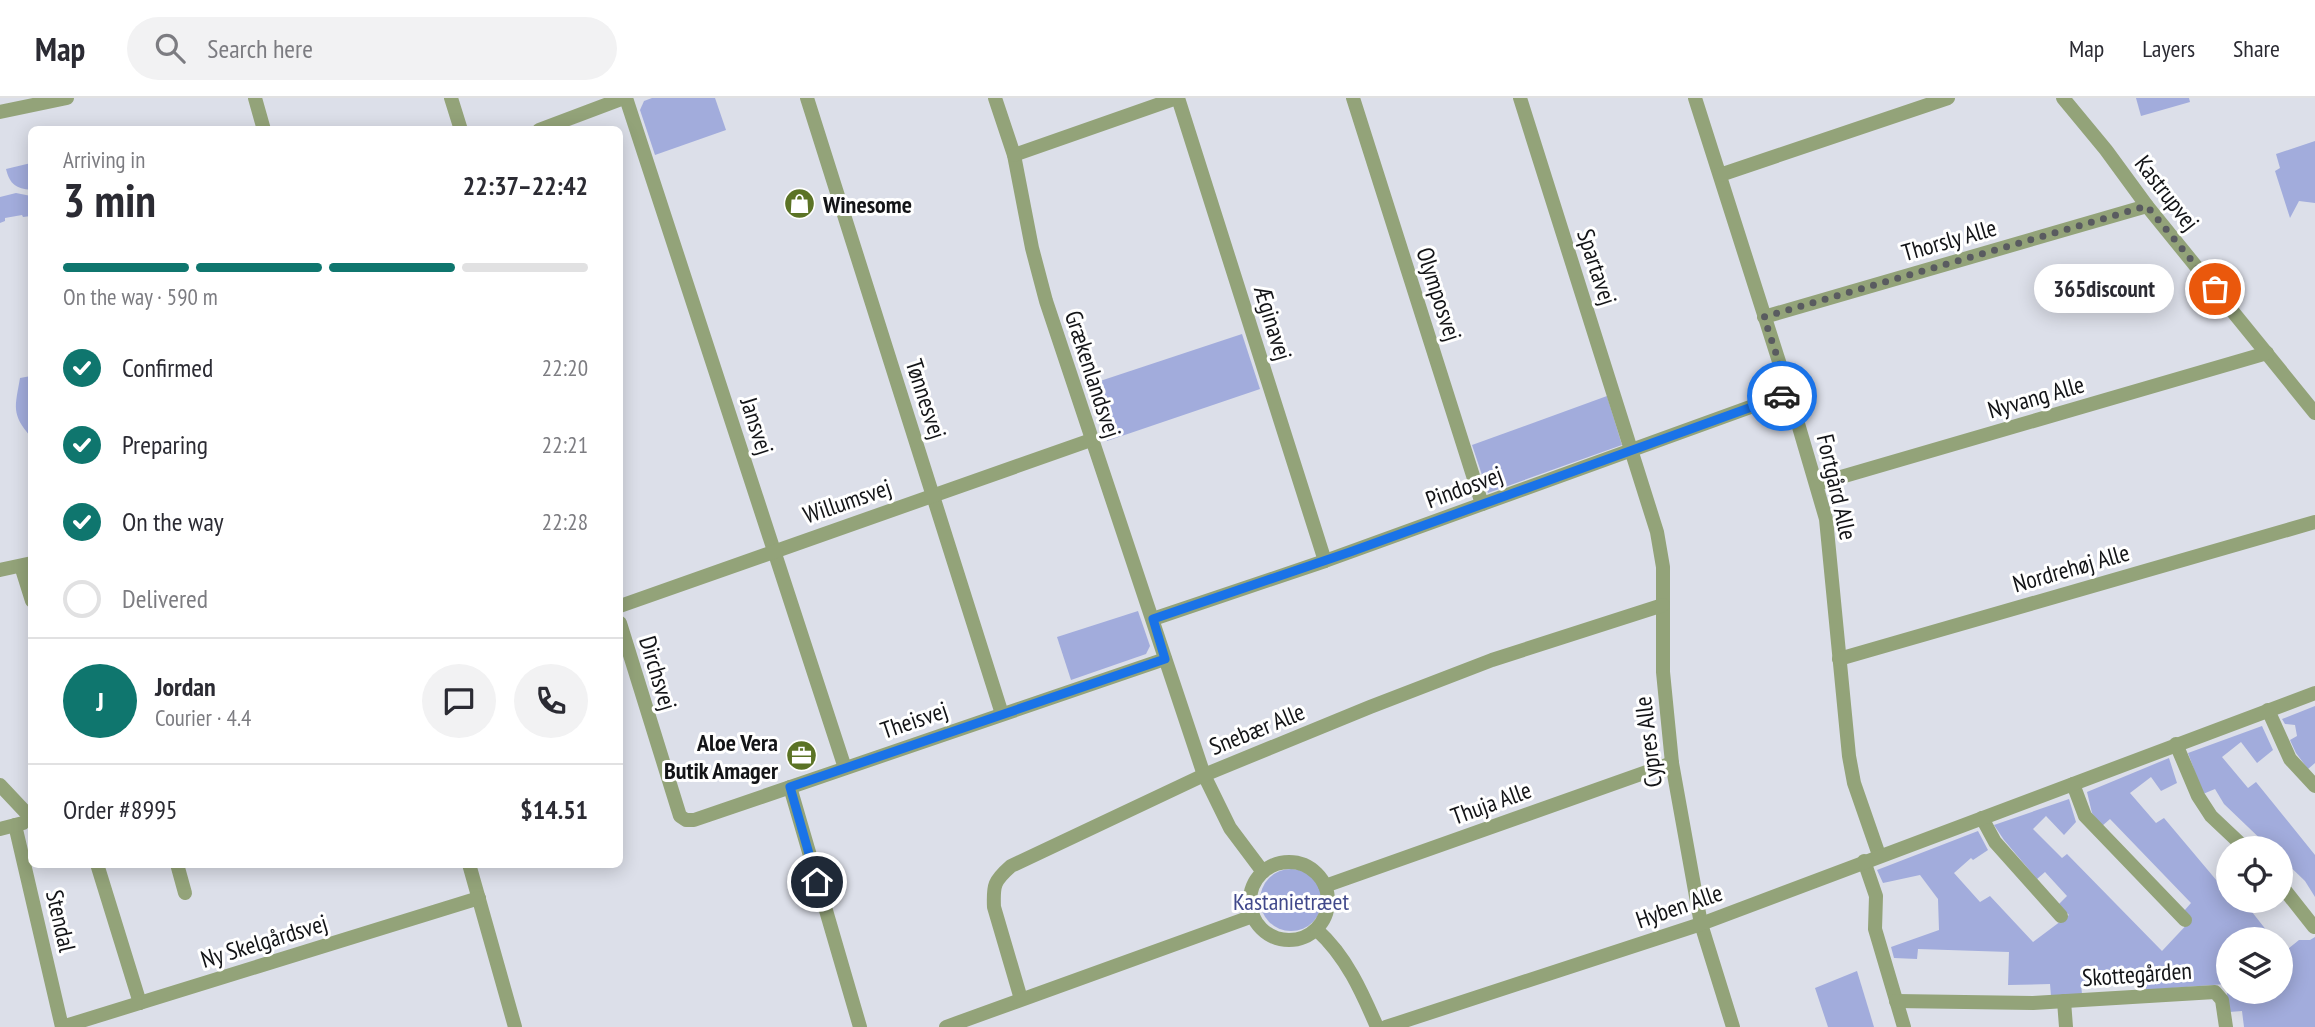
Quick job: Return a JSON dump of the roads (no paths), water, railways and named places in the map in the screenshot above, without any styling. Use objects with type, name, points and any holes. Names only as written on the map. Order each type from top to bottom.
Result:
[{"type":"street","points":[[0,112],[67,98]]},
{"type":"street","points":[[256,98],[263,126]]},
{"type":"street","points":[[451,98],[460,126]]},
{"type":"street","points":[[550,126],[625,98]]},
{"type":"street","name":"Jansvej","points":[[625,98],[845,768]]},
{"type":"street","name":"Tønnesvej","points":[[807,98],[1002,715]]},
{"type":"street","name":"Grækenlandsvej","points":[[995,98],[1014,155],[1032,248],[1046,302],[1204,775],[1230,828],[1263,872]]},
{"type":"street","points":[[1014,155],[1178,98]]},
{"type":"street","name":"Æginavej","points":[[1178,98],[1325,561]]},
{"type":"street","name":"Olymposvej","points":[[1353,98],[1482,504]]},
{"type":"street","name":"Spartavej","points":[[1520,98],[1632,449]]},
{"type":"street","name":"Fortgård Alle","points":[[1695,98],[1789,393],[1826,519],[1854,783],[1879,855]]},
{"type":"street","points":[[1720,175],[1948,98]]},
{"type":"street","name":"Kastrupvej","points":[[2063,98],[2315,413]]},
{"type":"street","name":"Thorsly Alle","points":[[1764,317],[2147,206]]},
{"type":"street","name":"Nyvang Alle","points":[[1817,484],[2267,354]]},
{"type":"street","name":"Pindosvej","points":[[1153,619],[1325,561],[1789,393]]},
{"type":"street","name":"Willumsvej","points":[[623,605],[1091,440]]},
{"type":"street","name":"Cypres Alle","points":[[1632,449],[1657,533],[1663,567],[1663,672],[1672,763],[1701,924],[1733,1027]]},
{"type":"street","name":"Nordrehøj Alle","points":[[1839,659],[2315,522]]},
{"type":"street","points":[[0,570],[27,564]]},
{"type":"street","name":"Snebær Alle","points":[[1021,999],[994,907],[993,891],[996,879],[1011,866],[1204,775],[1370,707],[1492,660],[1663,605]]},
{"type":"street","name":"Dirchsvej","points":[[623,633],[680,816]]},
{"type":"street","name":"Theisvej","points":[[680,816],[686,820],[694,820],[1165,659]]},
{"type":"street","name":"Hyben Alle","points":[[1386,1027],[1701,924],[2315,693]]},
{"type":"street","points":[[2267,710],[2290,759],[2315,786]]},
{"type":"street","points":[[2176,744],[2198,796],[2211,816],[2232,836]]},
{"type":"street","name":"Thuja Alle","points":[[1325,886],[1672,763]]},
{"type":"street","points":[[2073,783],[2085,816],[2185,920]]},
{"type":"street","points":[[0,785],[28,816]]},
{"type":"street","points":[[790,787],[860,1027]]},
{"type":"street","points":[[1982,818],[1995,842],[2061,916]]},
{"type":"street","points":[[0,829],[28,821]]},
{"type":"street","name":"Stendal","points":[[15,825],[62,1027]]},
{"type":"street","points":[[1864,861],[1876,895],[1875,929],[1904,1027]]},
{"type":"street","points":[[1298,863],[1319,876],[1325,886],[1327,911],[1317,930],[1304,938],[1280,940],[1260,928],[1253,916],[1250,906],[1255,882],[1273,865],[1298,863]]},
{"type":"street","points":[[98,868],[140,1003]]},
{"type":"street","points":[[178,868],[185,893]]},
{"type":"street","points":[[471,868],[515,1027]]},
{"type":"street","name":"Ny Skelgårdsvej","points":[[62,1027],[479,898]]},
{"type":"street","points":[[2293,900],[2314,927]]},
{"type":"street","points":[[946,1027],[1253,916]]},
{"type":"street","points":[[1317,930],[1327,939],[1358,982],[1377,1027]]},
{"type":"street","name":"Skottegården","points":[[1896,1001],[2064,1001],[2215,992],[2222,1000],[2226,1027]]},
{"type":"street","name":"Skottegården","points":[[2064,1001],[2066,1027]]},
{"type":"place","name":"Winesome","points":[[800,204]]},
{"type":"place","name":"365discount","points":[[2215,289]]},
{"type":"place","name":"Aloe Vera Butik Amager","points":[[801,756]]},
{"type":"park label","name":"Kastanietræet","points":[[1291,901]]}]
